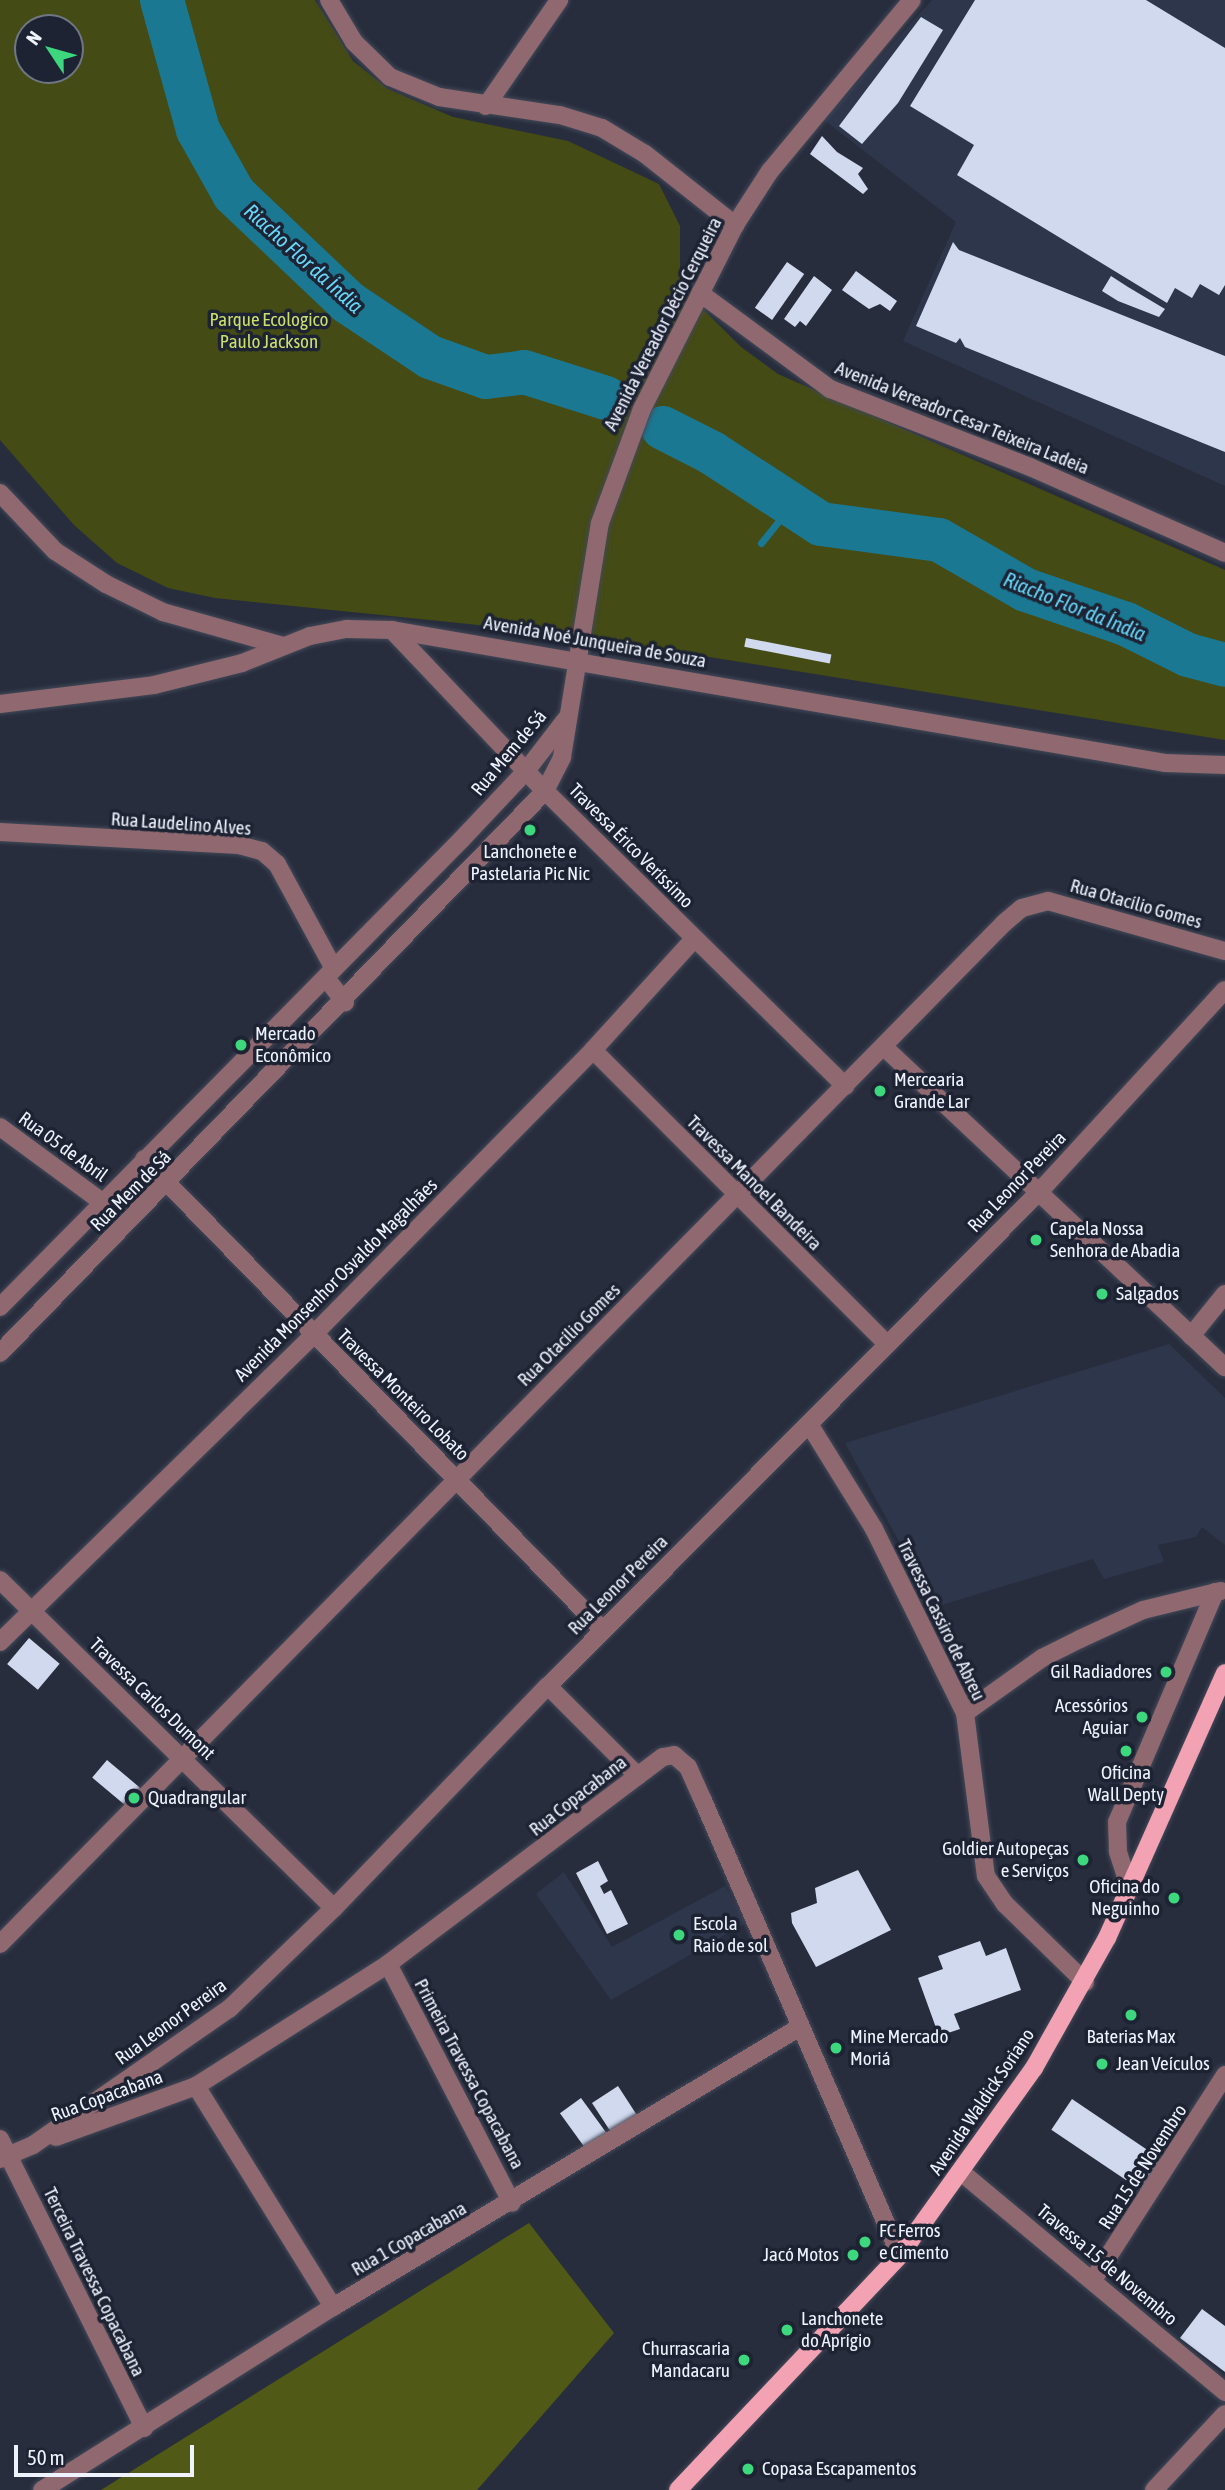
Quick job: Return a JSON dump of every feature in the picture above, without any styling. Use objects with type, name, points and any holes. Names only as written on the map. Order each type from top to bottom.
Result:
[{"type":"main road","name":"Avenida Waldick Soriano","points":[[678,2490],[900,2255],[1034,2068],[1085,1982],[1130,1889],[1225,1673]]},
{"type":"street","points":[[486,106],[559,0]]},
{"type":"street","name":"Avenida Vereador Décio Cerqueira","points":[[566,719],[607,497],[629,437],[735,225],[770,171],[912,0]]},
{"type":"street","points":[[331,1],[354,42],[390,77],[439,97],[560,115],[601,128],[645,154],[735,225]]},
{"type":"street","name":"Avenida Vereador Cesar Teixeira Ladeia","points":[[700,293],[830,389],[1030,467],[1225,553]]},
{"type":"street","name":"Avenida Noé Junqueira de Souza","points":[[0,493],[55,551],[106,584],[163,612],[280,645],[347,629],[392,631],[575,660],[1165,763],[1225,765]]},
{"type":"street","name":"Travessa Érico Veríssimo","points":[[392,631],[545,791],[845,1086]]},
{"type":"street","points":[[0,704],[154,685],[242,663],[280,645]]},
{"type":"street","name":"Rua Mem de Sá","points":[[0,1307],[330,974],[526,771],[566,719]]},
{"type":"street","name":"Rua Mem de Sá","points":[[0,1353],[345,1002],[545,791],[562,757],[566,719]]},
{"type":"street","name":"Rua Laudelino Alves","points":[[0,832],[239,845],[262,851],[277,864],[345,1002]]},
{"type":"street","name":"Rua Otacílio Gomes","points":[[0,1944],[455,1477],[738,1198],[1004,923],[1035,903],[1064,904],[1225,951]]},
{"type":"street","name":"Avenida Monsenhor Osvaldo Magalhães","points":[[0,1642],[314,1334],[593,1050],[694,939]]},
{"type":"street","name":"Rua Leonor Pereira","points":[[5,2157],[33,2145],[229,2009],[334,1908],[603,1630],[1040,1191],[1225,990]]},
{"type":"street","points":[[884,1047],[1225,1367]]},
{"type":"street","name":"Travessa Manoel Bandeira","points":[[593,1050],[738,1198],[886,1343]]},
{"type":"street","name":"Rua 05 de Abril","points":[[0,1127],[102,1202]]},
{"type":"street","name":"Travessa Monteiro Lobato","points":[[144,1159],[603,1630]]},
{"type":"street","points":[[1191,1336],[1225,1294]]},
{"type":"street","name":"Travessa Cassiro de Abreu","points":[[809,1424],[874,1529],[965,1713],[986,1876],[1005,1904],[1085,1982]]},
{"type":"street","name":"Travessa Carlos Dumont","points":[[0,1580],[334,1908]]},
{"type":"street","points":[[965,1713],[1042,1658],[1080,1639],[1143,1610],[1220,1591]]},
{"type":"street","points":[[1130,1889],[1118,1851],[1116,1822],[1220,1591]]},
{"type":"street","points":[[548,1686],[638,1776]]},
{"type":"street","name":"Rua Copacabana","points":[[33,2145],[196,2086],[388,1964],[663,1757],[674,1755],[688,1767],[900,2255]]},
{"type":"street","name":"Primeira Travessa Copacabana","points":[[388,1964],[512,2203]]},
{"type":"street","name":"Rua 1 Copacabana","points":[[42,2490],[333,2307],[512,2203],[800,2027]]},
{"type":"street","name":"Rua 15 de Novembro","points":[[1093,2280],[1225,2075]]},
{"type":"street","points":[[196,2086],[333,2307]]},
{"type":"street","name":"Terceira Travessa Copacabana","points":[[0,2139],[5,2157],[144,2428]]},
{"type":"street","name":"Travessa 15 de Novembro","points":[[961,2172],[1225,2392]]},
{"type":"street","points":[[1154,2490],[1225,2414]]},
{"type":"shaded area","points":[[932,0],[1225,0],[1225,486],[903,341],[956,222],[824,120]]},
{"type":"shaded area","points":[[1169,1344],[1225,1398],[1225,1545],[1202,1527],[1196,1537],[1158,1545],[1164,1562],[1104,1579],[1093,1559],[935,1607],[845,1443]]},
{"type":"shaded area","name":"Escola Raio de sol","points":[[564,1872],[612,1947],[725,1886],[746,1923],[611,2000],[536,1894]]},
{"type":"green space","name":"Parque Ecologico Paulo Jackson","points":[[0,0],[315,0],[353,61],[388,89],[453,117],[568,141],[659,184],[680,226],[680,281],[687,293],[741,347],[778,374],[1225,570],[1225,740],[566,634],[215,598],[168,588],[117,563],[74,525],[0,440]]},
{"type":"green space","points":[[529,2223],[614,2333],[477,2490],[101,2490]]},
{"type":"building","points":[[975,0],[1146,0],[1225,48],[1225,285],[1219,295],[1200,284],[1192,298],[1175,288],[1167,303],[957,175],[974,145],[910,106]]},
{"type":"building","points":[[921,17],[943,30],[898,103],[862,144],[839,126]]},
{"type":"building","points":[[822,136],[837,152],[863,168],[858,174],[868,189],[863,194],[810,154]]},
{"type":"building","points":[[953,242],[959,250],[1225,356],[1225,452],[965,347],[960,338],[956,343],[916,326]]},
{"type":"building","points":[[787,262],[804,274],[772,320],[755,308]]},
{"type":"building","points":[[856,271],[897,301],[890,311],[880,304],[869,309],[842,290]]},
{"type":"building","points":[[814,276],[832,290],[806,326],[800,321],[795,327],[784,319]]},
{"type":"building","points":[[1111,276],[1165,309],[1159,317],[1118,301],[1102,291]]},
{"type":"building","points":[[746,638],[831,655],[830,663],[744,647]]},
{"type":"building","points":[[29,1638],[60,1664],[38,1690],[7,1664]]},
{"type":"building","points":[[107,1760],[141,1789],[127,1807],[92,1778]]},
{"type":"building","points":[[598,1861],[608,1881],[600,1886],[604,1894],[611,1890],[628,1924],[607,1934],[576,1873]]},
{"type":"building","points":[[858,1870],[891,1930],[816,1967],[792,1923],[791,1913],[817,1903],[815,1888]]},
{"type":"building","points":[[980,1941],[986,1956],[1006,1948],[1021,1990],[954,2014],[960,2029],[939,2036],[918,1978],[943,1969],[938,1956]]},
{"type":"building","points":[[618,2086],[638,2117],[612,2134],[592,2103]]},
{"type":"building","points":[[581,2098],[607,2134],[586,2149],[560,2113]]},
{"type":"building","points":[[1072,2099],[1162,2159],[1141,2190],[1051,2130]]},
{"type":"building","points":[[1202,2309],[1225,2326],[1225,2372],[1180,2338]]},
{"type":"waterway","name":"Riacho Flor da Índia","points":[[162,0],[198,130],[234,194],[349,303],[430,357],[486,377],[524,372],[606,398]]},
{"type":"waterway","name":"Riacho Flor da Índia","points":[[663,428],[712,453],[821,524],[939,540],[1026,590],[1126,624],[1188,655],[1225,665]]},
{"type":"waterway","points":[[761,543],[789,508]]},
{"type":"place","name":"Lanchonete e Pastelaria Pic Nic","points":[[530,830]]},
{"type":"place","name":"Mercado Econômico","points":[[241,1045]]},
{"type":"place","name":"Mercearia Grande Lar","points":[[880,1091]]},
{"type":"place","name":"Capela Nossa Senhora de Abadia","points":[[1036,1240]]},
{"type":"place","name":"Salgados","points":[[1102,1294]]},
{"type":"place","name":"Gil Radiadores","points":[[1166,1672]]},
{"type":"place","name":"Acessórios Aguiar","points":[[1142,1717]]},
{"type":"place","name":"Oficina Wall Depty","points":[[1126,1751]]},
{"type":"place","name":"Quadrangular","points":[[134,1798]]},
{"type":"place","name":"Goldier Autopeças e Serviços","points":[[1083,1860]]},
{"type":"place","name":"Oficina do Neguinho","points":[[1174,1898]]},
{"type":"place","name":"Escola Raio de sol","points":[[679,1935]]},
{"type":"place","name":"Baterias Max","points":[[1131,2015]]},
{"type":"place","name":"Mine Mercado Moriá","points":[[836,2048]]},
{"type":"place","name":"Jean Veículos","points":[[1102,2064]]},
{"type":"place","name":"FC Ferros e Cimento","points":[[865,2242]]},
{"type":"place","name":"Jacó Motos","points":[[853,2255]]},
{"type":"place","name":"Lanchonete do Aprígio","points":[[787,2330]]},
{"type":"place","name":"Churrascaria Mandacaru","points":[[744,2360]]},
{"type":"place","name":"Copasa Escapamentos","points":[[748,2469]]}]
